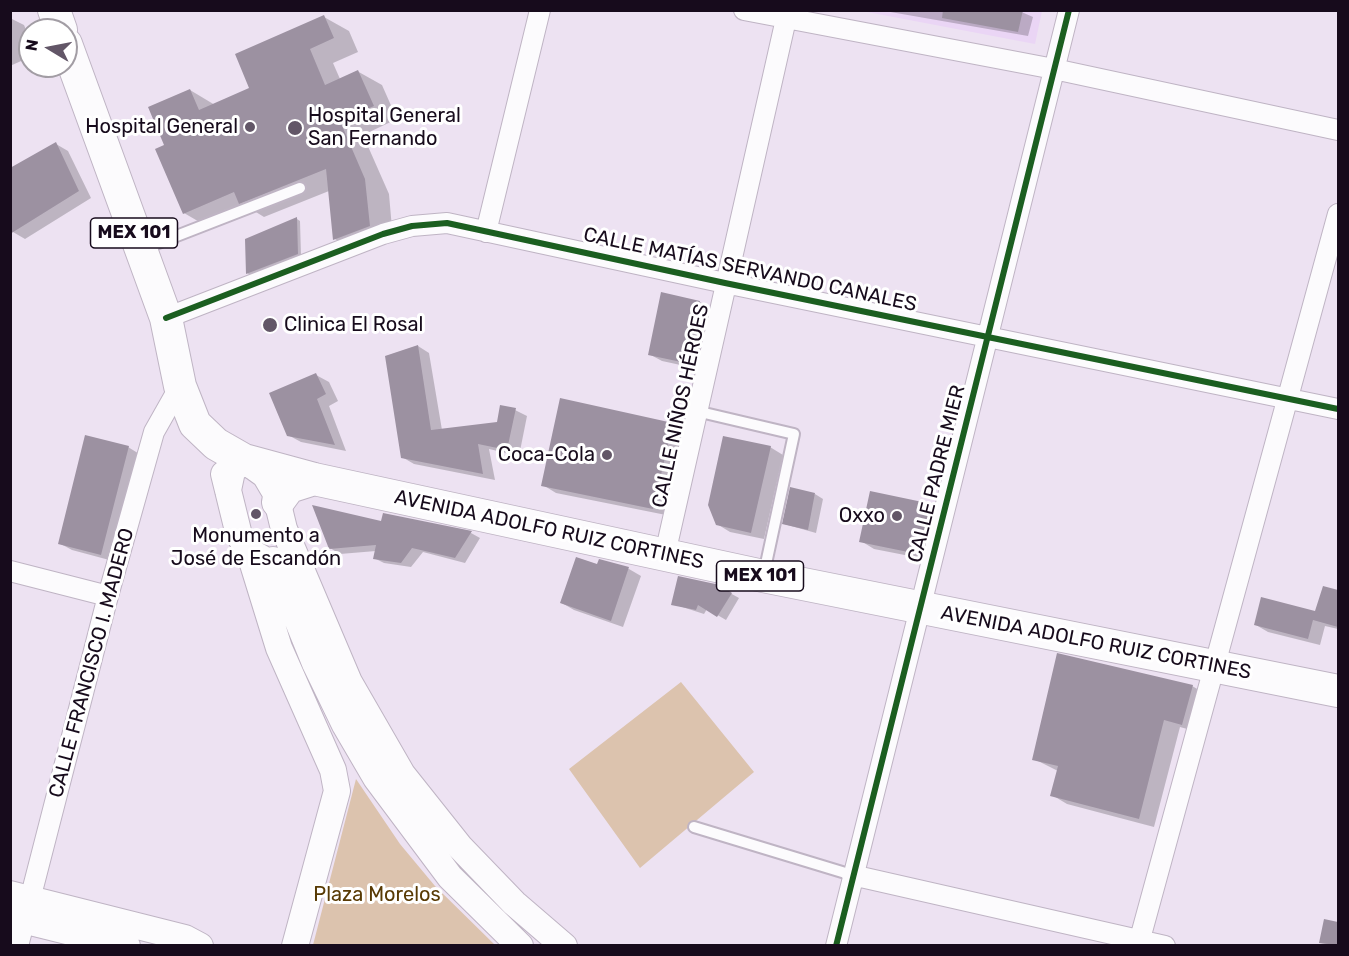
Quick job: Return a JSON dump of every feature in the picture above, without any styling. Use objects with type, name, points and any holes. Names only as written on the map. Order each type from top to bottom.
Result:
[{"type":"main road","name":"MEX 101","points":[[78,77],[166,318],[180,386],[195,424]]},
{"type":"main road","name":"AVENIDA ADOLFO RUIZ CORTINES","points":[[195,424],[216,444],[244,460],[314,479],[920,609],[1338,692]]},
{"type":"main road","points":[[281,515],[285,490],[314,479]]},
{"type":"street","points":[[486,232],[540,10]]},
{"type":"street","points":[[744,10],[1054,69],[1338,130]]},
{"type":"street","name":"CALLE PADRE MIER","points":[[836,945],[1068,10]]},
{"type":"street","name":"CALLE NIÑOS HÉROES","points":[[665,554],[786,19]]},
{"type":"street","points":[[1139,943],[1214,666],[1290,399],[1338,214]]},
{"type":"street","name":"CALLE MATÍAS SERVANDO CANALES","points":[[166,318],[383,234],[412,226],[447,223],[725,283],[1338,409]]},
{"type":"street","name":"CALLE FRANCISCO I. MADERO","points":[[18,945],[19,908],[154,432],[180,386]]},
{"type":"street","points":[[195,424],[226,478],[235,527],[249,551],[279,648],[333,770],[337,791],[295,945]]},
{"type":"street","points":[[228,490],[232,471],[244,460],[265,475],[349,682],[374,728],[430,812],[514,903],[564,945]]},
{"type":"street","points":[[273,560],[280,550],[281,515]]},
{"type":"street","points":[[249,551],[262,559],[273,560]]},
{"type":"street","points":[[273,560],[315,663],[345,725],[376,778],[450,877],[520,945]]},
{"type":"street","points":[[10,571],[108,596]]},
{"type":"street","points":[[450,877],[470,857]]},
{"type":"street","points":[[852,875],[1139,943],[1165,945]]},
{"type":"street","points":[[19,908],[127,945]]},
{"type":"street","points":[[19,908],[185,938],[200,945]]},
{"type":"lane","points":[[140,250],[300,188]]},
{"type":"lane","points":[[696,411],[794,434],[763,576]]},
{"type":"lane","points":[[694,827],[852,875]]},
{"type":"shaded area","points":[[862,11],[1042,11],[1035,44]]},
{"type":"green space","points":[[681,682],[754,772],[640,868],[569,769]]},
{"type":"green space","name":"Plaza Morelos","points":[[356,779],[400,844],[435,886],[495,945],[313,945]]},
{"type":"building","points":[[943,10],[1023,10],[1018,32],[942,18]]},
{"type":"building","name":"Hospital General","points":[[324,15],[334,38],[310,49],[325,85],[358,70],[374,106],[340,121],[365,179],[370,226],[333,240],[326,169],[239,204],[234,192],[183,214],[155,149],[164,145],[148,107],[190,89],[199,110],[249,88],[235,54]]},
{"type":"building","points":[[56,142],[79,191],[10,234],[10,168]]},
{"type":"building","points":[[297,217],[298,254],[246,274],[245,239]]},
{"type":"building","points":[[661,292],[700,301],[686,363],[648,355]]},
{"type":"building","points":[[418,345],[431,430],[497,422],[500,405],[516,408],[507,450],[478,444],[483,474],[401,458],[385,356]]},
{"type":"building","points":[[316,373],[326,394],[317,399],[335,445],[287,436],[269,393]]},
{"type":"building","name":"Coca-Cola","points":[[560,398],[673,423],[653,509],[541,486]]},
{"type":"building","points":[[85,435],[129,446],[101,555],[58,544]]},
{"type":"building","points":[[723,436],[771,446],[751,533],[716,525],[708,505]]},
{"type":"building","points":[[790,487],[815,493],[808,530],[782,524]]},
{"type":"building","name":"Oxxo","points":[[870,491],[932,504],[926,531],[913,528],[908,552],[859,542]]},
{"type":"building","points":[[312,505],[381,521],[383,513],[472,531],[455,558],[412,548],[401,563],[373,559],[376,545],[329,549]]},
{"type":"building","points":[[576,557],[597,564],[599,559],[629,567],[611,621],[560,603]]},
{"type":"building","points":[[678,576],[720,585],[732,593],[717,617],[698,605],[696,610],[671,605]]},
{"type":"building","points":[[1323,586],[1338,590],[1338,627],[1313,620],[1308,639],[1254,625],[1261,597],[1315,611]]},
{"type":"building","points":[[1057,653],[1193,685],[1182,725],[1164,720],[1139,819],[1050,796],[1058,766],[1032,760]]},
{"type":"building","points":[[1324,919],[1338,922],[1338,945],[1319,943]]},
{"type":"cycle path","points":[[836,946],[1069,10]]},
{"type":"cycle path","points":[[166,318],[383,234],[412,226],[447,223],[725,283],[1338,409]]},
{"type":"place","name":"Hospital General","points":[[250,127]]},
{"type":"place","name":"Hospital General San Fernando","points":[[295,128]]},
{"type":"place","name":"Clinica El Rosal","points":[[270,325]]},
{"type":"place","name":"Coca-Cola","points":[[607,455]]},
{"type":"place","name":"Monumento a José de Escandón","points":[[256,514]]},
{"type":"place","name":"Oxxo","points":[[897,516]]}]
